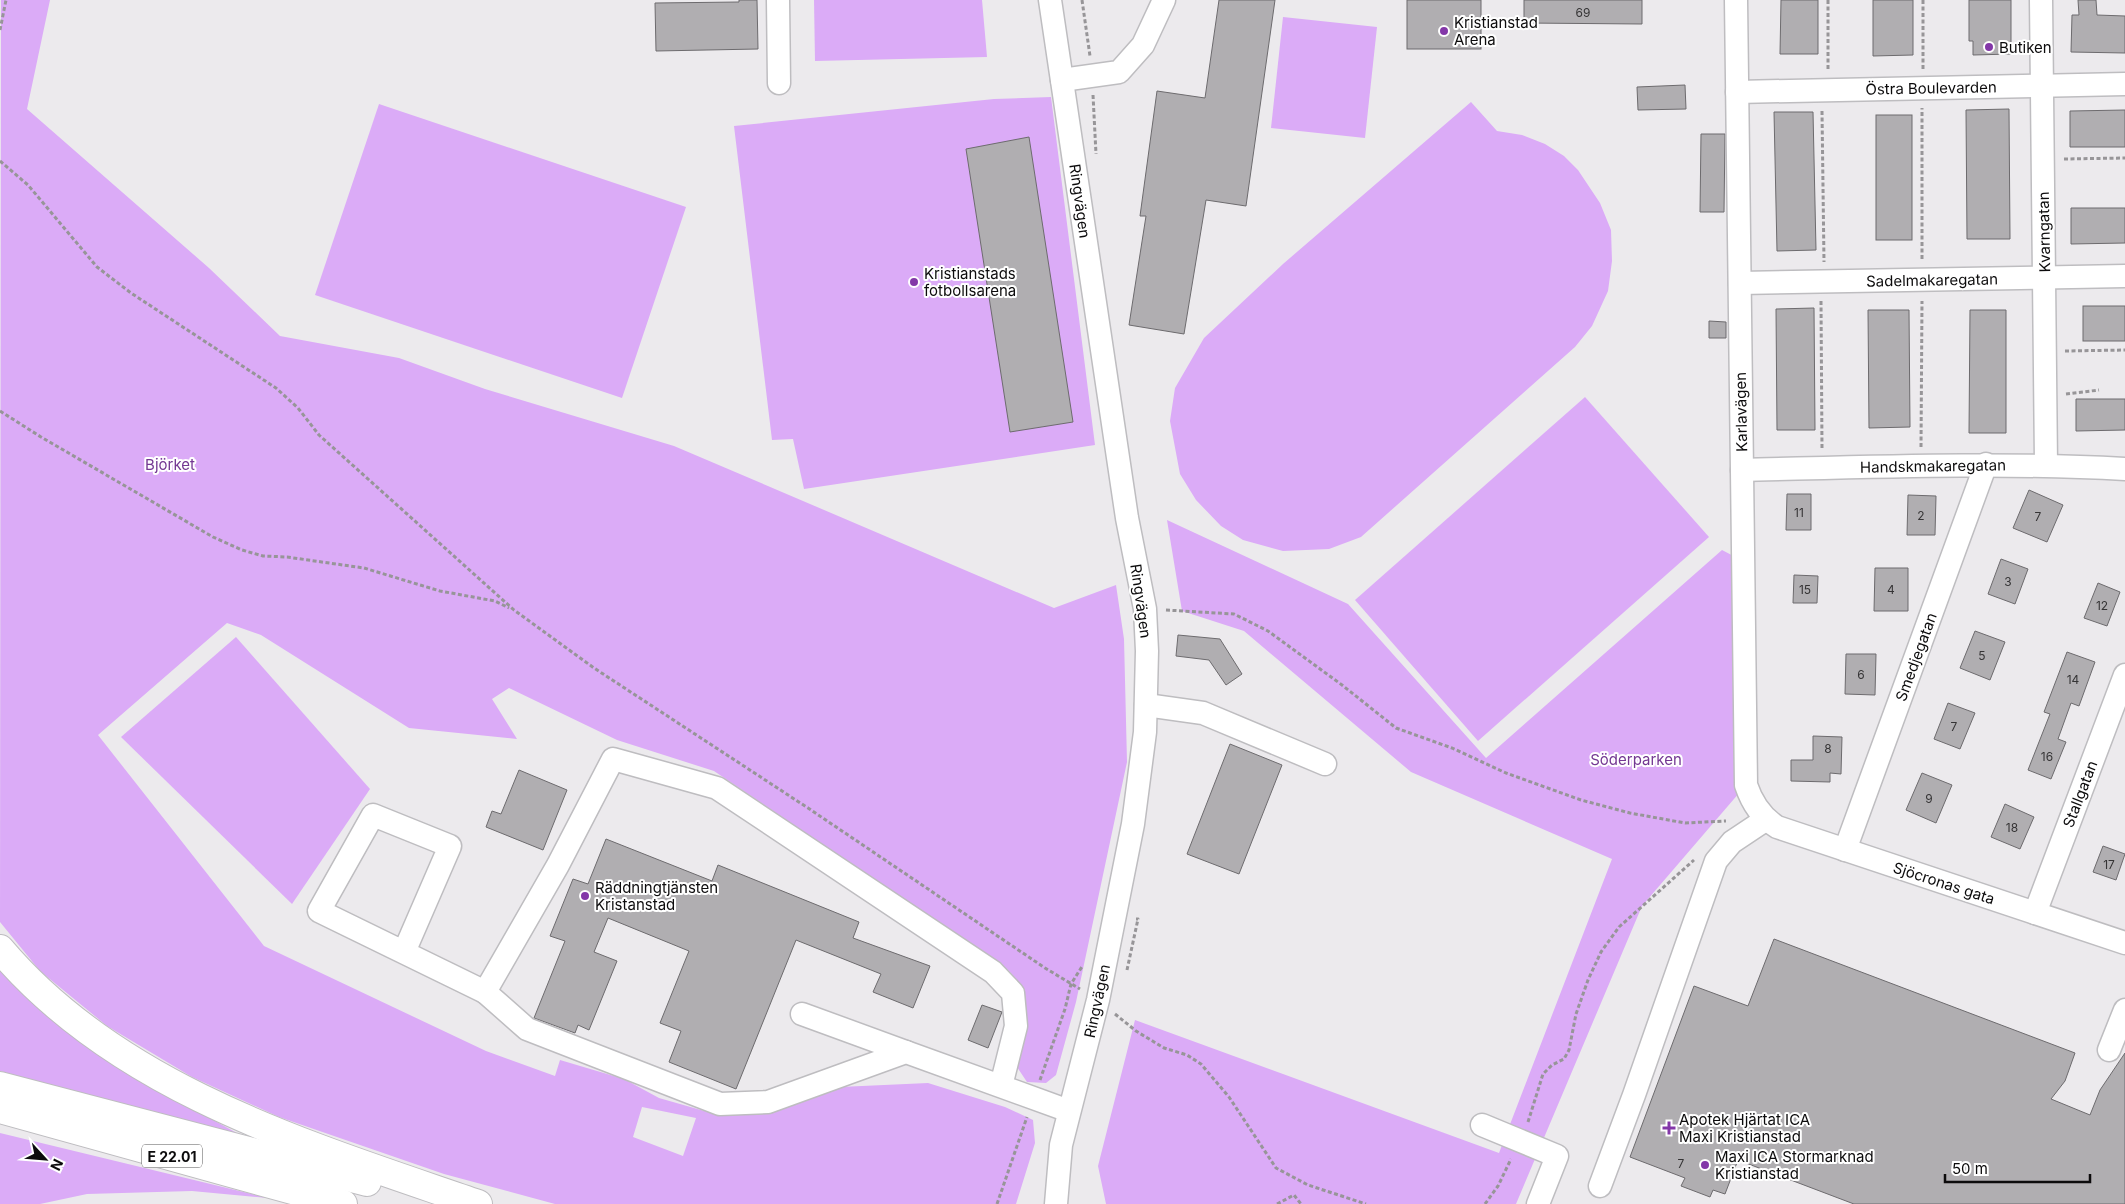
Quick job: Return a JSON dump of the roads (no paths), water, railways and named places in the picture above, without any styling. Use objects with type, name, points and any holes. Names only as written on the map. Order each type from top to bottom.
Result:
[{"type":"highway","points":[[0,949],[45,994],[80,1023],[166,1080],[216,1106],[278,1133],[478,1204]]},
{"type":"highway","name":"E 22.01","points":[[0,1086],[354,1179],[466,1204]]},
{"type":"highway","name":"E 22.01","points":[[0,1109],[344,1204]]},
{"type":"street","points":[[778,0],[779,83]]},
{"type":"street","name":"Ringvägen","points":[[1050,0],[1127,518],[1145,609],[1147,651],[1145,732],[1133,824],[1098,1000],[1061,1145],[1057,1203]]},
{"type":"street","points":[[1062,80],[1119,72],[1143,45],[1164,0]]},
{"type":"street","name":"Karlavägen","points":[[1736,0],[1746,785],[1761,814]]},
{"type":"street","name":"Kvarngatan","points":[[2041,0],[2046,464]]},
{"type":"street","name":"Östra Boulevarden","points":[[1737,92],[2125,84]]},
{"type":"street","name":"Sadelmakaregatan","points":[[1740,283],[1822,292],[1922,280],[2125,276]]},
{"type":"street","name":"Handskmakaregatan","points":[[1742,470],[1986,464],[2046,464],[2125,469]]},
{"type":"street","name":"Smedjegatan","points":[[1845,850],[1986,464]]},
{"type":"street","name":"Stallgatan","points":[[2034,913],[2125,675]]},
{"type":"street","points":[[1146,705],[1203,712],[1325,764]]},
{"type":"street","points":[[485,992],[558,865],[614,760],[717,788],[993,972],[1013,993],[1016,1026],[1001,1086]]},
{"type":"street","points":[[1600,1186],[1716,861],[1732,842],[1761,814]]},
{"type":"street","name":"Sjöcronas gata","points":[[1761,814],[1777,828],[2125,943]]},
{"type":"street","points":[[404,952],[450,846],[373,815],[319,911],[485,992],[527,1030],[720,1104],[768,1102],[906,1052]]},
{"type":"street","points":[[2109,1050],[2125,1010]]},
{"type":"street","points":[[802,1014],[1069,1111]]},
{"type":"street","points":[[1482,1125],[1557,1156],[1538,1204]]},
{"type":"place","name":"Kristianstad Arena","points":[[1444,31]]},
{"type":"place","name":"Butiken","points":[[1989,47]]},
{"type":"place","name":"Kristianstads fotbollsarena","points":[[914,282]]},
{"type":"place","name":"Räddningtjänsten Kristanstad","points":[[585,896]]},
{"type":"place","name":"Apotek Hjärtat ICA Maxi Kristianstad","points":[[1669,1128]]},
{"type":"place","name":"Maxi ICA Stormarknad Kristianstad","points":[[1705,1165]]},
{"type":"park label","name":"Björket","points":[[170,464]]},
{"type":"park label","name":"Söderparken","points":[[1636,759]]}]
